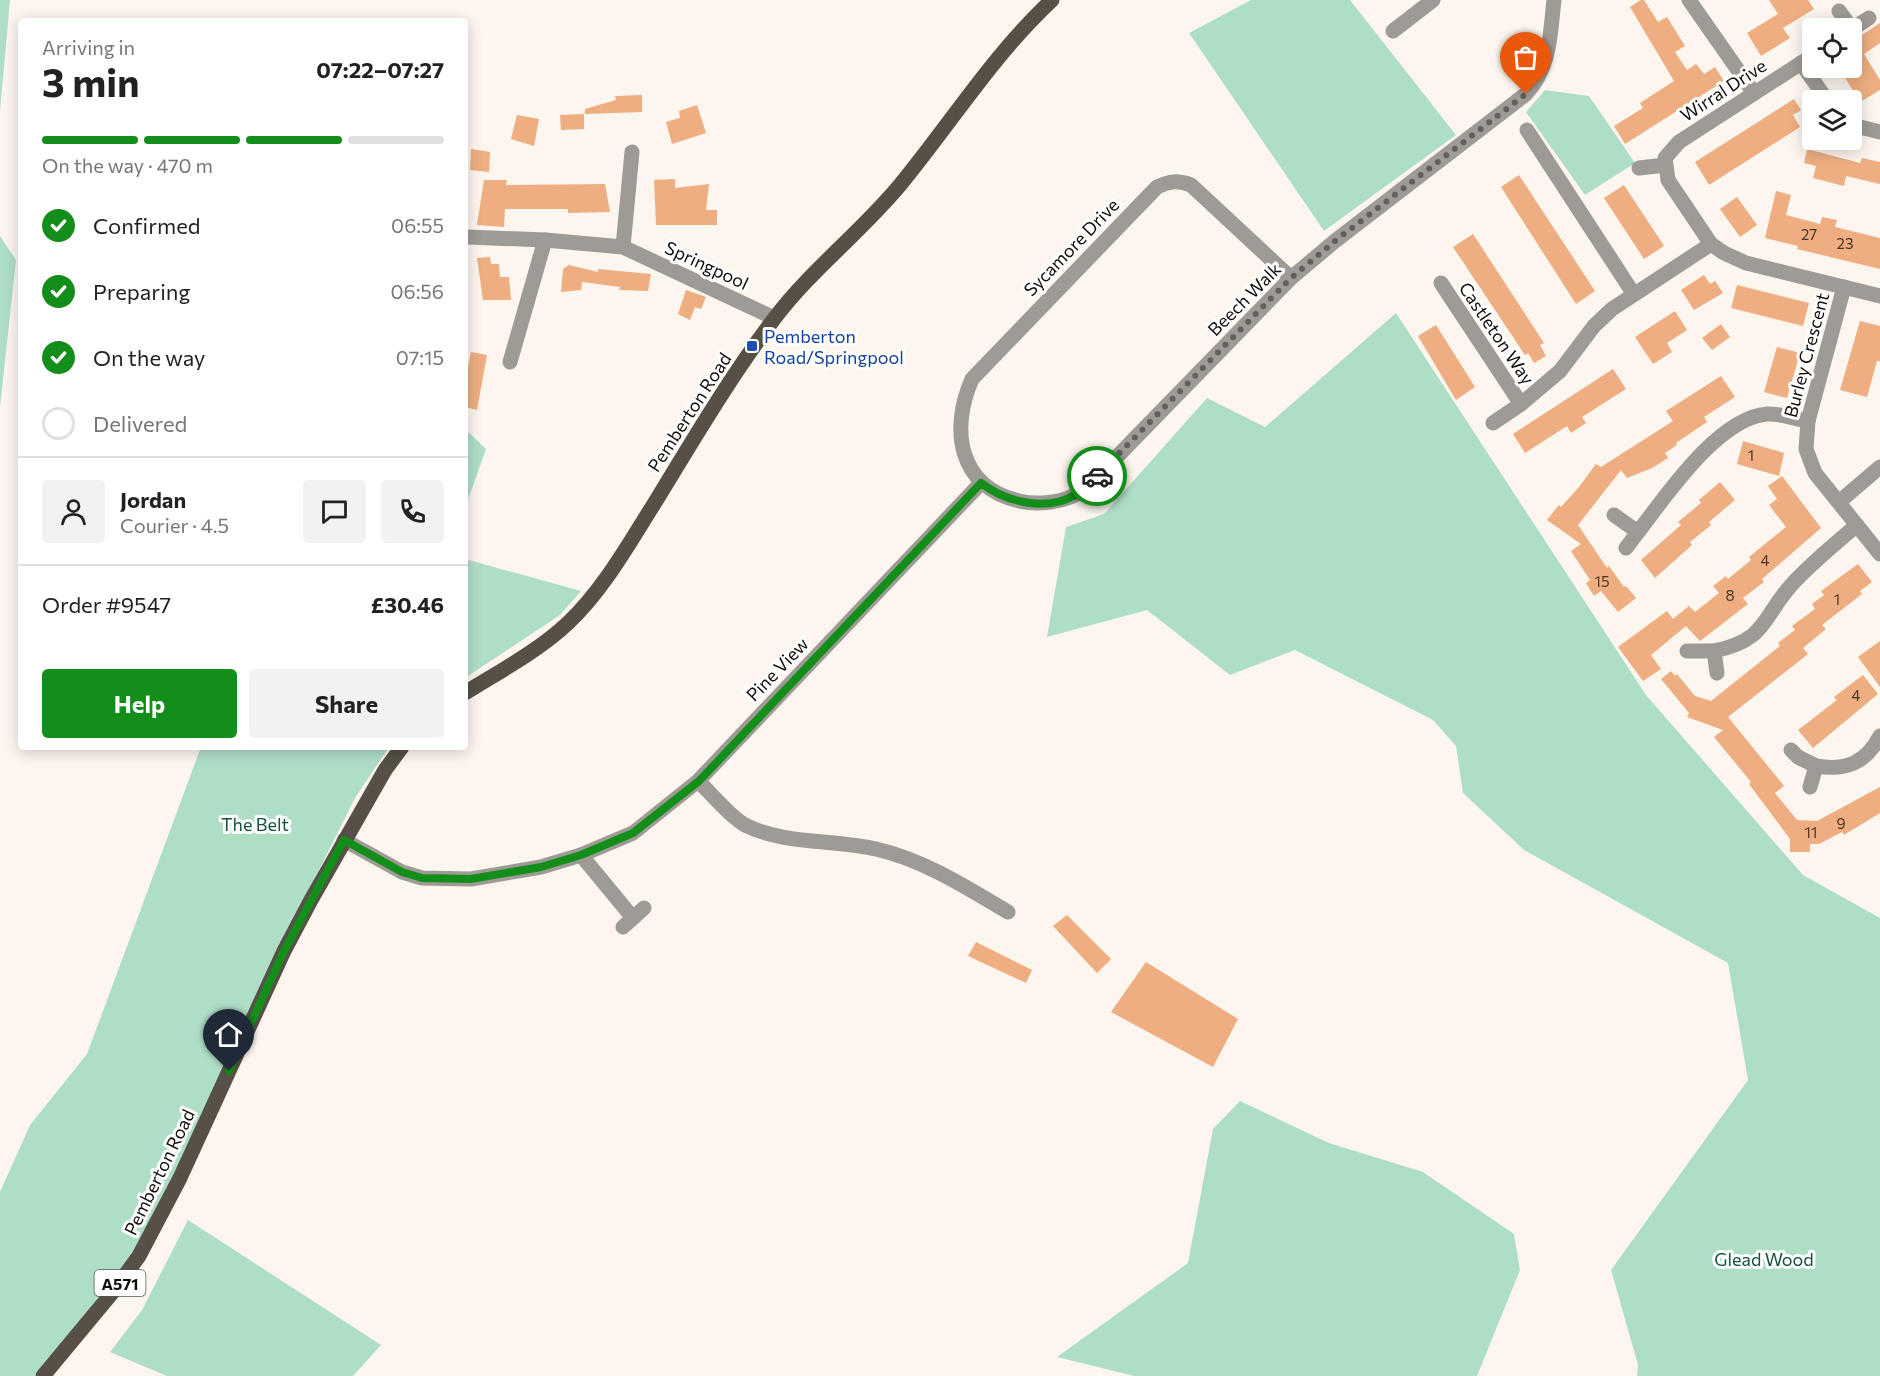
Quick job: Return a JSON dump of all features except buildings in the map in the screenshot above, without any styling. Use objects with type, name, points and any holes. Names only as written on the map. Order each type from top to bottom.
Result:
[{"type":"main road","name":"Pemberton Road","points":[[468,691],[535,650],[567,624],[586,604],[629,544],[774,318],[899,186],[1021,29],[1052,0]]},
{"type":"main road","name":"Pemberton Road","points":[[43,1376],[112,1293],[150,1236],[180,1178],[284,951],[344,840],[400,750]]},
{"type":"street","points":[[1393,31],[1433,0]]},
{"type":"street","name":"Beech Walk","points":[[981,483],[993,492],[1025,503],[1059,500],[1076,495],[1105,469],[1291,278],[1535,85],[1546,63],[1554,0]]},
{"type":"street","points":[[1689,0],[1754,93]]},
{"type":"street","points":[[1839,11],[1844,18]]},
{"type":"street","points":[[1862,23],[1869,18]]},
{"type":"street","name":"Wirral Drive","points":[[1665,165],[1665,158],[1679,142],[1802,62]]},
{"type":"street","points":[[1862,128],[1880,132]]},
{"type":"street","points":[[1527,130],[1633,293]]},
{"type":"street","points":[[623,247],[632,152]]},
{"type":"street","points":[[1639,168],[1665,165],[1668,180],[1711,244],[1746,262],[1880,296]]},
{"type":"street","name":"Sycamore Drive","points":[[981,483],[965,458],[960,428],[965,395],[972,379],[1157,187],[1168,181],[1181,181],[1191,186],[1291,278]]},
{"type":"street","name":"Springpool","points":[[468,237],[545,240],[623,247],[774,318]]},
{"type":"street","points":[[510,362],[545,240]]},
{"type":"street","name":"Castleton Way","points":[[1493,423],[1521,404],[1560,371],[1594,326],[1633,293],[1711,244]]},
{"type":"street","name":"Castleton Way","points":[[1441,283],[1521,404]]},
{"type":"street","name":"Burley Crescent","points":[[1844,287],[1808,421],[1806,442],[1815,473],[1880,554]]},
{"type":"street","points":[[1626,548],[1702,451],[1722,436],[1744,422],[1766,414],[1808,421]]},
{"type":"street","points":[[1839,502],[1880,467]]},
{"type":"street","name":"Pine View","points":[[344,840],[402,872],[422,878],[442,879],[506,874],[581,855],[633,833],[699,781],[981,483]]},
{"type":"street","points":[[1614,515],[1638,532]]},
{"type":"street","points":[[1687,651],[1714,651],[1729,648],[1754,635],[1763,626],[1791,585],[1857,525]]},
{"type":"street","points":[[1714,651],[1717,673]]},
{"type":"street","points":[[1791,750],[1798,757],[1816,766],[1845,768],[1862,761],[1880,736]]},
{"type":"street","points":[[1810,787],[1816,766]]},
{"type":"street","points":[[699,781],[743,824],[772,835],[874,849],[904,858],[938,872],[1008,912]]},
{"type":"street","points":[[581,855],[633,918]]},
{"type":"green space","points":[[0,0],[10,0],[0,111]]},
{"type":"green space","points":[[1251,0],[1350,0],[1456,135],[1324,231],[1189,33]]},
{"type":"green space","points":[[1545,90],[1589,96],[1635,163],[1585,195],[1526,112]]},
{"type":"green space","points":[[0,236],[16,260],[0,407]]},
{"type":"green space","name":"Glead Wood","points":[[1396,313],[1646,695],[1803,875],[1880,918],[1880,1376],[1637,1376],[1638,1365],[1611,1270],[1748,1080],[1728,963],[1524,850],[1463,793],[1456,746],[1433,720],[1295,650],[1230,675],[1147,610],[1047,637],[1066,527],[1104,514],[1207,398],[1265,427]]},
{"type":"green space","points":[[468,432],[486,449],[468,500]]},
{"type":"green space","points":[[468,560],[581,591],[560,615],[468,676]]},
{"type":"green space","name":"The Belt","points":[[200,750],[387,750],[355,798],[273,962],[137,1250],[35,1376],[0,1376],[0,1192],[30,1125],[87,1054]]},
{"type":"green space","points":[[1240,1101],[1329,1143],[1423,1172],[1514,1234],[1520,1270],[1477,1376],[1134,1376],[1057,1357],[1188,1263],[1213,1129]]},
{"type":"green space","points":[[188,1220],[381,1345],[353,1376],[167,1376],[110,1352],[142,1310]]},
{"type":"way so far","points":[[1097,476],[1291,278],[1335,241],[1526,94]]},
{"type":"place","name":"Pemberton Road/Springpool","points":[[752,346]]},
{"type":"route","points":[[229,1071],[284,951],[344,840],[402,872],[422,878],[442,879],[471,879],[541,867],[611,844],[633,833],[699,781],[981,483],[1008,499],[1025,503],[1043,503],[1076,495],[1097,476]]}]
